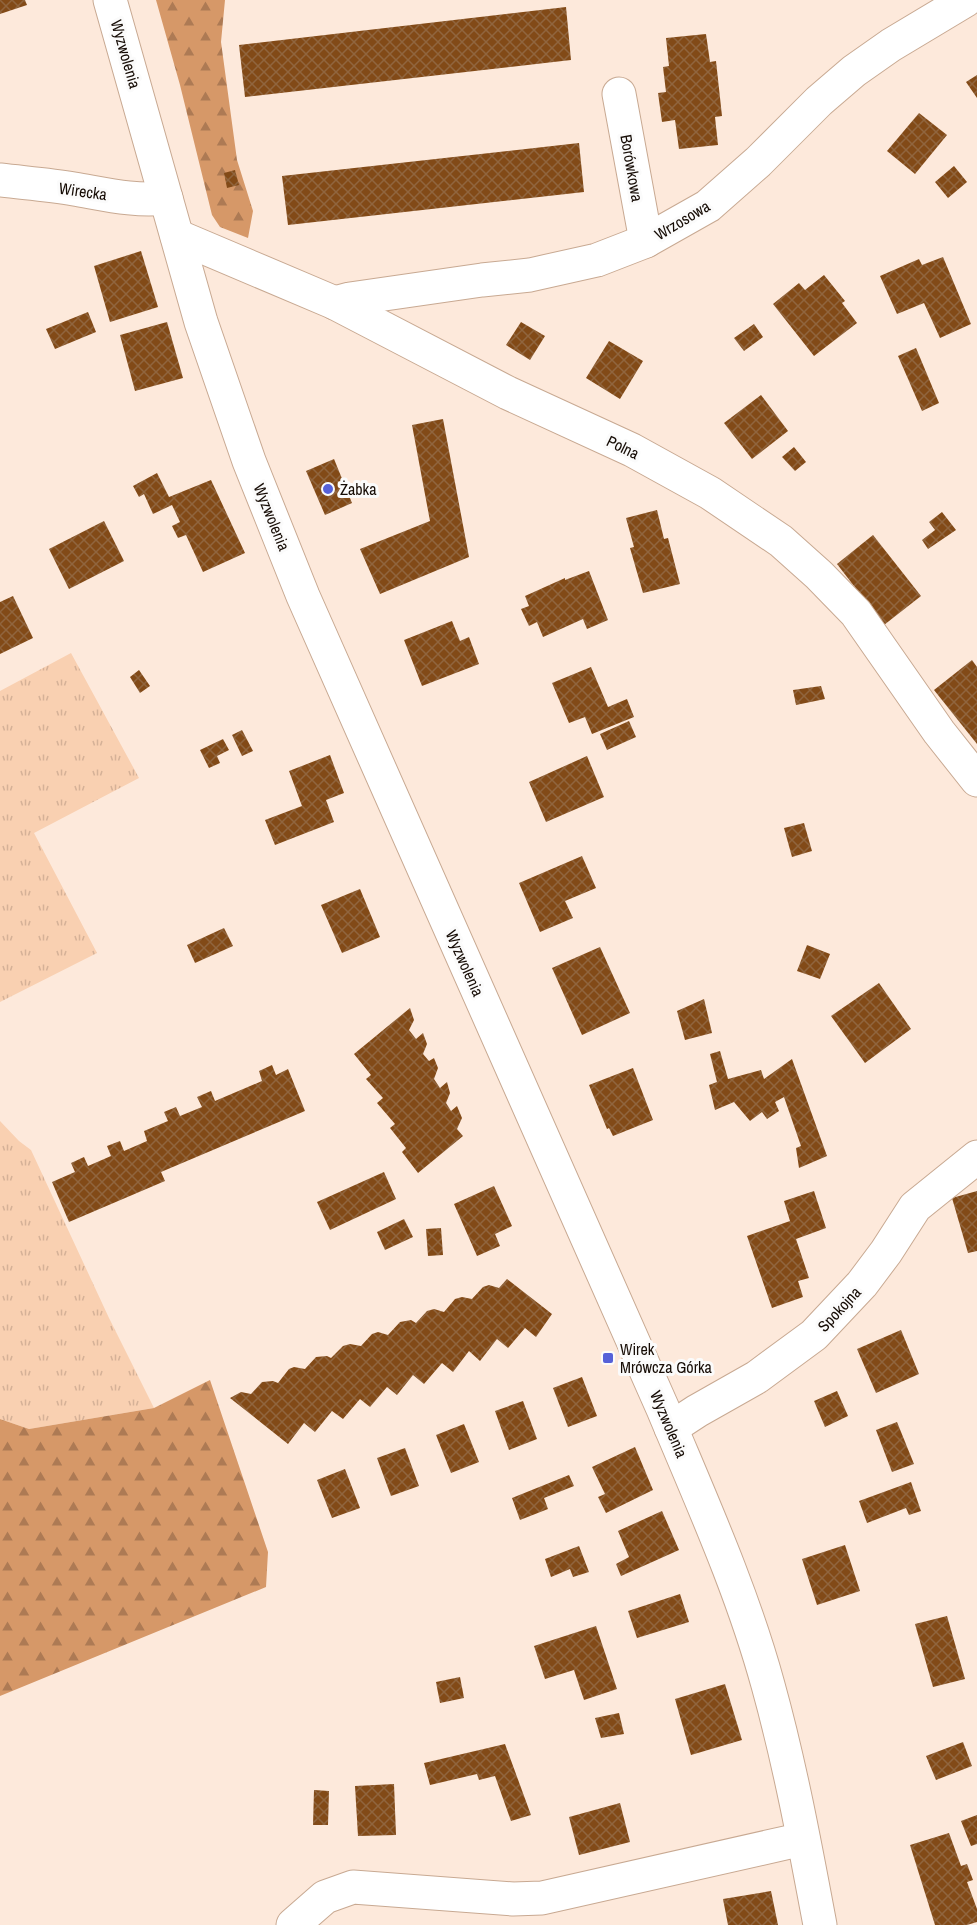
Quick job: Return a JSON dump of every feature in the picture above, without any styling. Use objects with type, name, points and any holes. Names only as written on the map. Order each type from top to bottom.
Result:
[{"type":"street","name":"Wyzwolenia","points":[[110,0],[201,322],[238,429],[303,596],[671,1428],[746,1614],[768,1684],[820,1925]]},
{"type":"street","name":"Wrzosowa","points":[[335,303],[361,297],[530,275],[597,260],[646,241],[708,206],[758,162],[819,100],[854,71],[920,27],[966,0]]},
{"type":"street","name":"Borówkowa","points":[[619,94],[646,241]]},
{"type":"street","name":"Wirecka","points":[[0,180],[152,200],[166,198]]},
{"type":"street","name":"Polna","points":[[177,236],[335,303],[508,393],[632,450],[710,493],[781,541],[819,574],[856,613],[939,732],[977,780]]},
{"type":"street","name":"Spokojna","points":[[671,1428],[757,1377],[814,1335],[862,1284],[915,1207],[977,1157]]},
{"type":"street","points":[[293,1925],[325,1897],[353,1887],[513,1899],[542,1898],[803,1839]]},
{"type":"green space","points":[[156,0],[225,0],[221,42],[237,160],[253,211],[248,238],[220,227],[212,215],[180,85]]},
{"type":"green space","points":[[71,653],[139,778],[34,833],[97,953],[0,1002],[0,691]]},
{"type":"green space","points":[[0,1121],[31,1150],[109,1318],[154,1408],[29,1429],[0,1419]]},
{"type":"green space","points":[[210,1380],[268,1552],[266,1587],[0,1696],[0,1419],[29,1429],[154,1408]]},
{"type":"building","points":[[0,0],[25,0],[27,5],[0,14]]},
{"type":"building","points":[[566,7],[571,60],[245,97],[239,45]]},
{"type":"building","points":[[706,34],[710,62],[716,61],[722,116],[715,117],[718,145],[679,149],[675,120],[662,122],[658,93],[666,92],[663,67],[669,66],[666,38]]},
{"type":"building","points":[[977,75],[977,98],[966,82]]},
{"type":"building","points":[[919,113],[947,135],[915,174],[887,151]]},
{"type":"building","points":[[579,143],[584,192],[288,225],[282,176]]},
{"type":"building","points":[[954,166],[967,182],[948,198],[935,182]]},
{"type":"building","points":[[235,170],[239,185],[227,188],[224,173]]},
{"type":"building","points":[[141,251],[158,307],[110,322],[94,266]]},
{"type":"building","points":[[943,257],[971,324],[940,338],[924,303],[897,314],[880,276],[919,259],[922,265]]},
{"type":"building","points":[[824,275],[845,301],[842,303],[857,323],[814,356],[773,304],[799,283],[805,290]]},
{"type":"building","points":[[88,312],[96,332],[55,349],[46,329]]},
{"type":"building","points":[[167,322],[183,378],[135,391],[120,335]]},
{"type":"building","points":[[521,322],[545,336],[530,360],[506,345]]},
{"type":"building","points":[[754,324],[763,337],[744,351],[734,338]]},
{"type":"building","points":[[609,341],[643,361],[620,399],[586,378]]},
{"type":"building","points":[[916,348],[939,403],[922,411],[898,356]]},
{"type":"building","points":[[761,395],[788,431],[752,459],[724,423]]},
{"type":"building","points":[[443,419],[469,557],[380,594],[360,549],[430,521],[412,425]]},
{"type":"building","points":[[794,447],[806,462],[795,471],[782,457]]},
{"type":"building","points":[[334,459],[352,503],[325,515],[306,471]]},
{"type":"building","points":[[157,473],[169,497],[211,480],[245,553],[203,572],[186,535],[178,538],[172,526],[180,522],[172,505],[153,514],[144,494],[139,497],[133,486]]},
{"type":"building","points":[[657,510],[664,539],[668,538],[680,584],[643,593],[630,548],[634,547],[626,518]]},
{"type":"building","points":[[942,512],[956,530],[928,549],[922,540],[935,530],[929,522]]},
{"type":"building","points":[[104,521],[124,561],[69,589],[49,549]]},
{"type":"building","points":[[873,535],[921,596],[884,625],[837,564]]},
{"type":"building","points":[[589,571],[608,620],[587,629],[583,619],[543,637],[537,622],[529,626],[521,609],[529,606],[525,596],[565,578],[565,580]]},
{"type":"building","points":[[13,596],[33,638],[0,654],[0,602]]},
{"type":"building","points":[[452,621],[460,641],[469,637],[479,664],[422,686],[404,640]]},
{"type":"building","points":[[972,660],[977,667],[977,744],[934,690]]},
{"type":"building","points":[[591,667],[608,707],[627,699],[634,717],[592,734],[585,717],[569,723],[552,683]]},
{"type":"building","points":[[139,670],[150,686],[140,693],[130,677]]},
{"type":"building","points":[[821,686],[825,699],[796,705],[793,690]]},
{"type":"building","points":[[629,721],[636,737],[607,750],[600,734]]},
{"type":"building","points":[[242,730],[253,751],[242,756],[232,735]]},
{"type":"building","points":[[223,739],[229,750],[217,756],[220,763],[209,768],[200,750]]},
{"type":"building","points":[[330,755],[344,793],[326,800],[334,822],[275,845],[265,820],[302,806],[289,771]]},
{"type":"building","points":[[587,756],[604,797],[546,822],[529,782]]},
{"type":"building","points":[[804,823],[812,851],[792,857],[784,828]]},
{"type":"building","points":[[582,856],[596,888],[565,901],[573,918],[540,932],[519,883]]},
{"type":"building","points":[[360,889],[380,937],[342,953],[321,905]]},
{"type":"building","points":[[224,928],[233,946],[195,963],[187,945]]},
{"type":"building","points":[[807,945],[830,954],[820,979],[797,971]]},
{"type":"building","points":[[600,947],[630,1013],[582,1035],[552,968]]},
{"type":"building","points":[[879,983],[911,1029],[865,1063],[831,1016]]},
{"type":"building","points":[[704,999],[712,1033],[685,1040],[677,1011]]},
{"type":"building","points":[[410,1008],[414,1020],[409,1030],[416,1039],[423,1033],[427,1044],[423,1054],[429,1061],[434,1058],[438,1068],[434,1079],[440,1088],[447,1082],[450,1093],[446,1103],[451,1111],[457,1106],[462,1118],[457,1129],[463,1136],[418,1173],[402,1152],[406,1148],[390,1128],[395,1124],[377,1103],[383,1098],[366,1079],[371,1075],[354,1054]]},
{"type":"building","points":[[720,1051],[728,1079],[761,1070],[764,1079],[792,1059],[827,1156],[799,1168],[796,1148],[801,1146],[784,1097],[775,1102],[779,1111],[767,1119],[762,1112],[750,1121],[734,1102],[715,1110],[709,1085],[717,1082],[710,1054]]},
{"type":"building","points":[[272,1065],[276,1075],[288,1069],[305,1111],[161,1172],[165,1181],[69,1222],[52,1182],[75,1172],[71,1163],[84,1157],[88,1166],[111,1156],[107,1146],[120,1141],[124,1151],[147,1141],[144,1131],[168,1121],[164,1112],[176,1107],[180,1116],[202,1107],[197,1097],[211,1091],[215,1101],[262,1081],[259,1071]]},
{"type":"building","points":[[633,1068],[653,1120],[613,1136],[609,1128],[607,1129],[589,1085]]},
{"type":"building","points":[[384,1172],[396,1199],[330,1230],[317,1202]]},
{"type":"building","points":[[494,1186],[512,1226],[495,1234],[500,1246],[477,1256],[454,1204]]},
{"type":"building","points":[[814,1191],[826,1228],[796,1239],[809,1278],[798,1281],[803,1297],[772,1308],[747,1236],[790,1221],[784,1201]]},
{"type":"building","points":[[977,1191],[977,1251],[968,1253],[952,1198]]},
{"type":"building","points":[[404,1219],[413,1237],[385,1250],[377,1232]]},
{"type":"building","points":[[441,1228],[443,1255],[428,1256],[426,1229]]},
{"type":"building","points":[[507,1279],[552,1314],[536,1337],[525,1328],[508,1348],[497,1339],[480,1361],[469,1351],[453,1372],[442,1363],[424,1384],[413,1375],[397,1395],[387,1387],[370,1407],[360,1399],[343,1419],[332,1411],[315,1432],[304,1423],[288,1444],[230,1398],[241,1392],[251,1394],[262,1382],[278,1383],[289,1369],[294,1367],[305,1369],[316,1357],[331,1358],[343,1346],[350,1344],[361,1346],[372,1334],[378,1332],[388,1335],[400,1322],[411,1320],[416,1323],[427,1311],[434,1309],[444,1312],[455,1299],[462,1297],[472,1299],[483,1287],[489,1285],[499,1288]]},
{"type":"building","points":[[901,1330],[919,1374],[876,1393],[857,1349]]},
{"type":"building","points":[[582,1377],[597,1416],[568,1427],[553,1388]]},
{"type":"building","points":[[837,1391],[848,1416],[825,1427],[814,1401]]},
{"type":"building","points":[[523,1401],[537,1439],[509,1450],[495,1411]]},
{"type":"building","points":[[897,1422],[914,1464],[892,1472],[876,1430]]},
{"type":"building","points":[[464,1424],[479,1462],[451,1473],[436,1435]]},
{"type":"building","points":[[635,1447],[653,1490],[606,1513],[598,1497],[605,1494],[592,1467]]},
{"type":"building","points":[[405,1448],[419,1486],[391,1496],[377,1458]]},
{"type":"building","points":[[345,1469],[360,1508],[332,1518],[317,1480]]},
{"type":"building","points":[[569,1475],[574,1486],[544,1498],[548,1509],[520,1520],[512,1498]]},
{"type":"building","points":[[911,1482],[921,1511],[909,1515],[906,1508],[867,1523],[859,1501]]},
{"type":"building","points":[[662,1511],[679,1550],[621,1576],[616,1564],[629,1557],[618,1531]]},
{"type":"building","points":[[845,1545],[860,1591],[817,1605],[802,1559]]},
{"type":"building","points":[[579,1546],[589,1572],[573,1577],[570,1569],[551,1577],[545,1559]]},
{"type":"building","points":[[680,1594],[689,1622],[637,1638],[628,1611]]},
{"type":"building","points":[[947,1616],[965,1679],[933,1687],[915,1624]]},
{"type":"building","points":[[596,1626],[617,1689],[584,1700],[574,1670],[545,1679],[534,1646]]},
{"type":"building","points":[[460,1677],[464,1698],[440,1703],[436,1682]]},
{"type":"building","points":[[725,1684],[742,1740],[691,1755],[675,1699]]},
{"type":"building","points":[[619,1713],[624,1734],[601,1738],[595,1718]]},
{"type":"building","points":[[963,1742],[972,1766],[936,1780],[926,1756]]},
{"type":"building","points":[[505,1744],[531,1815],[511,1821],[495,1776],[479,1780],[477,1774],[430,1785],[424,1763]]},
{"type":"building","points":[[394,1784],[396,1835],[358,1836],[355,1786]]},
{"type":"building","points":[[314,1790],[329,1791],[328,1825],[313,1825]]},
{"type":"building","points":[[620,1803],[630,1842],[579,1855],[569,1817]]},
{"type":"building","points":[[977,1815],[977,1844],[971,1846],[961,1821]]},
{"type":"building","points":[[949,1833],[961,1866],[967,1864],[973,1880],[967,1882],[977,1909],[977,1922],[967,1925],[935,1925],[910,1845]]},
{"type":"building","points":[[771,1891],[778,1925],[728,1925],[723,1899]]},
{"type":"place","name":"Żabka","points":[[328,489]]},
{"type":"place","name":"Wirek Mrówcza Górka","points":[[608,1358]]}]
